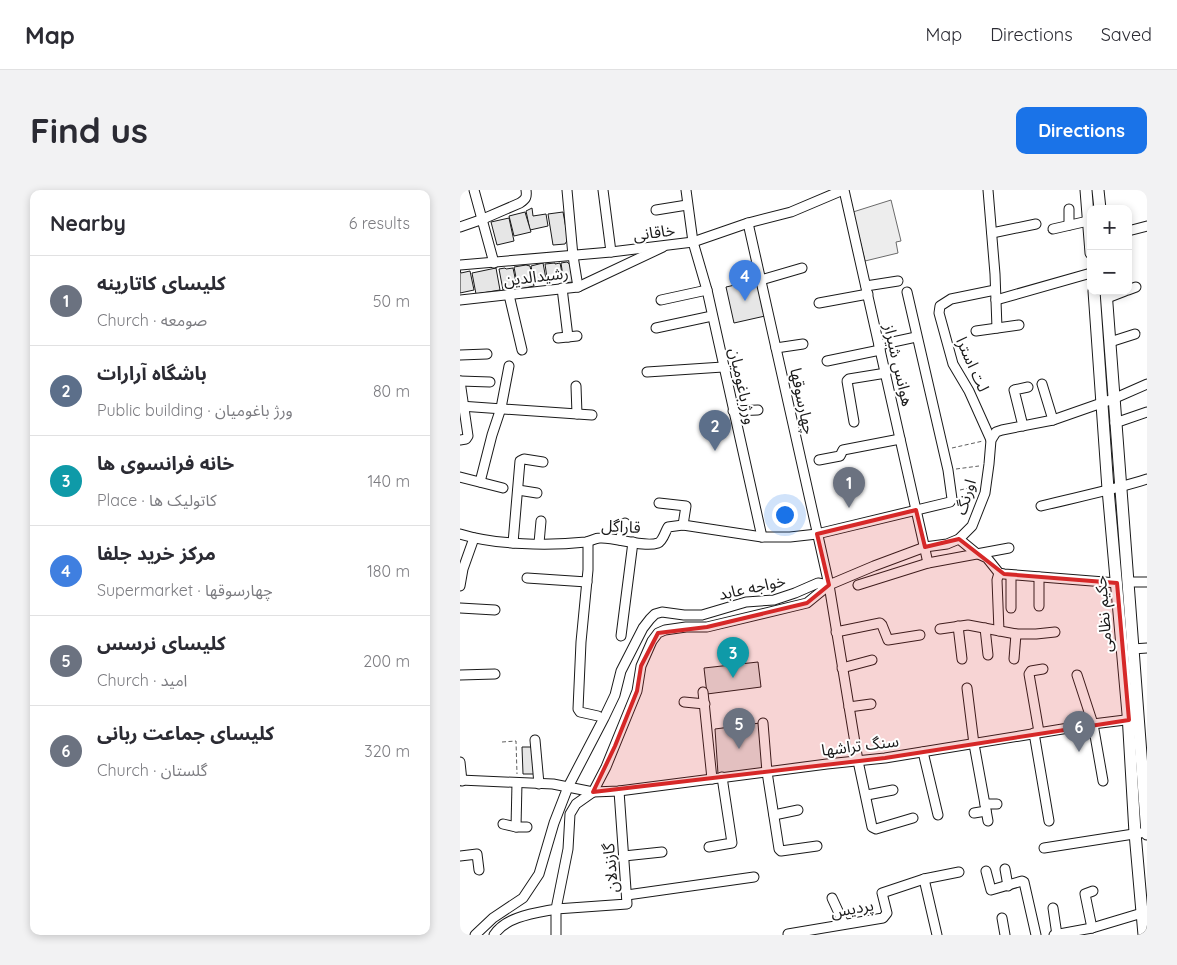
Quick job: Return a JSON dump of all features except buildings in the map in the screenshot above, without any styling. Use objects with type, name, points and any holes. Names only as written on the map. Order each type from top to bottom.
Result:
[{"type":"main road","points":[[1086,190],[1087,206]]},
{"type":"main road","points":[[1098,190],[1100,205]]},
{"type":"main road","name":"حکیم نظامی","points":[[1094,295],[1108,489],[1133,649],[1134,719],[1143,740],[1142,913],[1144,935]]},
{"type":"main road","name":"حکیم نظامی","points":[[1106,295],[1121,488],[1123,582],[1143,833]]},
{"type":"street","points":[[474,190],[494,263]]},
{"type":"street","points":[[460,227],[526,200],[526,190]]},
{"type":"street","points":[[567,190],[578,287]]},
{"type":"street","points":[[603,190],[611,252]]},
{"type":"street","name":"ورژ باغومیان","points":[[686,190],[693,242],[706,290],[762,537]]},
{"type":"street","name":"خاقانی","points":[[460,265],[573,256],[693,242],[748,223],[791,212],[825,193],[844,190]]},
{"type":"street","name":"هوانس شیراز","points":[[844,190],[928,563]]},
{"type":"street","points":[[988,190],[997,328]]},
{"type":"street","points":[[656,210],[687,205]]},
{"type":"street","points":[[1069,209],[1070,225]]},
{"type":"street","points":[[1053,228],[1087,221]]},
{"type":"street","name":"چهارسوقها","points":[[748,223],[776,348],[810,461],[817,534],[829,585],[858,760],[874,828],[914,818]]},
{"type":"street","points":[[992,233],[1036,224]]},
{"type":"street","points":[[1132,230],[1147,226]]},
{"type":"street","name":"رشیدالدین","points":[[460,300],[578,287],[667,245]]},
{"type":"street","points":[[761,280],[802,268]]},
{"type":"street","points":[[996,300],[1087,274]]},
{"type":"street","points":[[819,303],[898,281]]},
{"type":"street","points":[[558,338],[573,336],[562,288]]},
{"type":"street","points":[[661,300],[706,290]]},
{"type":"street","name":"لت استرا","points":[[991,440],[969,391],[953,364],[939,313],[940,306],[947,300],[995,290]]},
{"type":"street","points":[[659,503],[686,506],[682,524],[762,537],[790,537],[817,534],[916,510],[952,496],[948,470],[907,292]]},
{"type":"street","points":[[509,294],[522,350]]},
{"type":"street","points":[[656,328],[712,316]]},
{"type":"street","points":[[976,331],[1019,325]]},
{"type":"street","points":[[1110,342],[1135,334]]},
{"type":"street","points":[[827,360],[916,337]]},
{"type":"street","points":[[776,348],[803,344]]},
{"type":"street","points":[[460,355],[487,354]]},
{"type":"street","points":[[480,482],[501,408],[509,366]]},
{"type":"street","points":[[647,372],[723,367]]},
{"type":"street","points":[[854,422],[847,381],[849,379],[886,373]]},
{"type":"street","points":[[460,440],[466,439],[468,436],[462,406],[460,381],[490,382]]},
{"type":"street","points":[[1042,384],[1053,420]]},
{"type":"street","points":[[991,440],[996,432],[1053,420],[1113,399],[1147,384]]},
{"type":"street","points":[[576,386],[577,414]]},
{"type":"street","points":[[1023,426],[1014,390],[1028,387]]},
{"type":"street","points":[[462,406],[592,415]]},
{"type":"street","points":[[733,411],[758,410]]},
{"type":"street","points":[[1115,423],[1147,412]]},
{"type":"street","points":[[810,461],[840,456],[843,450],[900,439]]},
{"type":"street","name":"اورنگ","points":[[829,585],[925,547],[947,544],[959,538],[972,526],[985,492],[991,440]]},
{"type":"street","points":[[513,543],[520,461],[521,459],[543,462]]},
{"type":"street","points":[[460,476],[503,488]]},
{"type":"street","points":[[1042,506],[1108,489],[1121,488],[1147,479]]},
{"type":"street","points":[[518,490],[537,493]]},
{"type":"street","points":[[539,543],[541,521]]},
{"type":"street","points":[[620,540],[625,523]]},
{"type":"street","name":"قاراگل","points":[[460,534],[474,538],[513,543],[588,542],[600,538],[633,542],[659,542],[668,527],[682,524]]},
{"type":"street","points":[[460,586],[461,569],[474,538]]},
{"type":"street","points":[[959,538],[976,553],[987,558],[999,572],[1011,575],[1147,582]]},
{"type":"street","points":[[588,542],[578,709],[580,712],[598,716]]},
{"type":"street","points":[[620,636],[633,542]]},
{"type":"street","points":[[858,585],[928,563],[1009,548]]},
{"type":"street","points":[[999,572],[997,580],[999,631]]},
{"type":"street","points":[[1011,575],[1011,608]]},
{"type":"street","points":[[1039,577],[1039,606]]},
{"type":"street","points":[[527,578],[586,582]]},
{"type":"street","name":"خواجه عابد","points":[[475,935],[493,918],[523,898],[539,874],[568,786],[615,695],[621,671],[644,628],[655,614],[672,612],[684,615],[702,614],[746,602],[774,600],[818,582],[829,585]]},
{"type":"street","name":"خواجه عابد","points":[[556,908],[568,849],[570,814],[576,804],[593,792],[615,746],[637,691],[641,666],[652,641],[658,633],[686,627],[707,627],[807,603],[829,585]]},
{"type":"street","points":[[460,608],[495,610]]},
{"type":"street","points":[[836,632],[880,623],[888,640],[920,635]]},
{"type":"street","points":[[940,629],[968,625],[1016,634],[1056,632]]},
{"type":"street","points":[[958,626],[962,659]]},
{"type":"street","points":[[985,628],[988,655]]},
{"type":"street","points":[[1014,659],[1016,634]]},
{"type":"street","points":[[1133,649],[1147,648]]},
{"type":"street","points":[[842,668],[872,660]]},
{"type":"street","points":[[1043,669],[1029,672],[1049,821]]},
{"type":"street","points":[[460,675],[494,674]]},
{"type":"street","points":[[1077,675],[1093,724],[1103,781]]},
{"type":"street","points":[[967,688],[974,744],[988,821]]},
{"type":"street","points":[[703,692],[712,779]]},
{"type":"street","points":[[684,702],[705,704]]},
{"type":"street","points":[[849,707],[871,704]]},
{"type":"street","name":"سنگ تراشها","points":[[461,780],[568,786],[593,792],[619,791],[923,752],[1134,719]]},
{"type":"street","points":[[763,723],[767,772],[779,850],[817,846]]},
{"type":"street","points":[[535,740],[539,784]]},
{"type":"street","points":[[923,752],[938,815]]},
{"type":"street","points":[[460,762],[461,780]]},
{"type":"street","points":[[710,847],[732,843],[722,777]]},
{"type":"street","points":[[516,827],[517,782]]},
{"type":"street","points":[[867,795],[893,790]]},
{"type":"street","name":"گازندلان","points":[[556,908],[626,905],[628,903],[619,791]]},
{"type":"street","points":[[974,813],[997,804]]},
{"type":"street","points":[[774,815],[798,810]]},
{"type":"street","points":[[503,824],[527,827]]},
{"type":"street","points":[[1044,848],[1143,833]]},
{"type":"street","points":[[624,856],[662,852]]},
{"type":"street","points":[[460,856],[477,854],[479,870]]},
{"type":"street","points":[[1005,868],[1008,886]]},
{"type":"street","points":[[986,871],[991,890],[1024,882],[1036,935]]},
{"type":"street","points":[[937,935],[924,879],[959,872]]},
{"type":"street","points":[[627,895],[754,878]]},
{"type":"street","name":"پردیس","points":[[788,934],[884,918],[887,912],[882,893],[924,879]]},
{"type":"street","points":[[1092,928],[1085,894],[1094,891]]},
{"type":"street","points":[[832,898],[844,924]]},
{"type":"street","points":[[494,935],[510,921],[532,913],[556,908],[556,935]]},
{"type":"street","points":[[1053,908],[1056,935],[1092,928],[1142,913]]},
{"type":"street","points":[[1002,918],[1005,935]]},
{"type":"path","points":[[943,450],[991,440]]},
{"type":"path","points":[[948,470],[989,464]]},
{"type":"path","points":[[952,496],[986,485]]},
{"type":"path","points":[[502,742],[516,741],[517,782]]},
{"type":"highlighted area","points":[[916,510],[925,547],[959,539],[1004,574],[1117,583],[1129,720],[885,758],[593,792],[615,746],[637,691],[641,666],[658,633],[707,627],[807,603],[829,585],[817,534]]},
{"type":"shaded area","points":[[891,200],[901,241],[896,242],[898,253],[865,261],[853,212]]},
{"type":"place","name":"مرکز خرید جلفا","points":[[745,301]]},
{"type":"place","name":"باشگاه آرارات","points":[[715,451]]},
{"type":"place","name":"کلیسای کاتارینه","points":[[849,508]]},
{"type":"place","name":"خانه فرانسوی ها","points":[[733,678]]},
{"type":"place","name":"کلیسای نرسس","points":[[739,749]]},
{"type":"place","name":"کلیسای جماعت ربانی","points":[[1079,752]]}]
